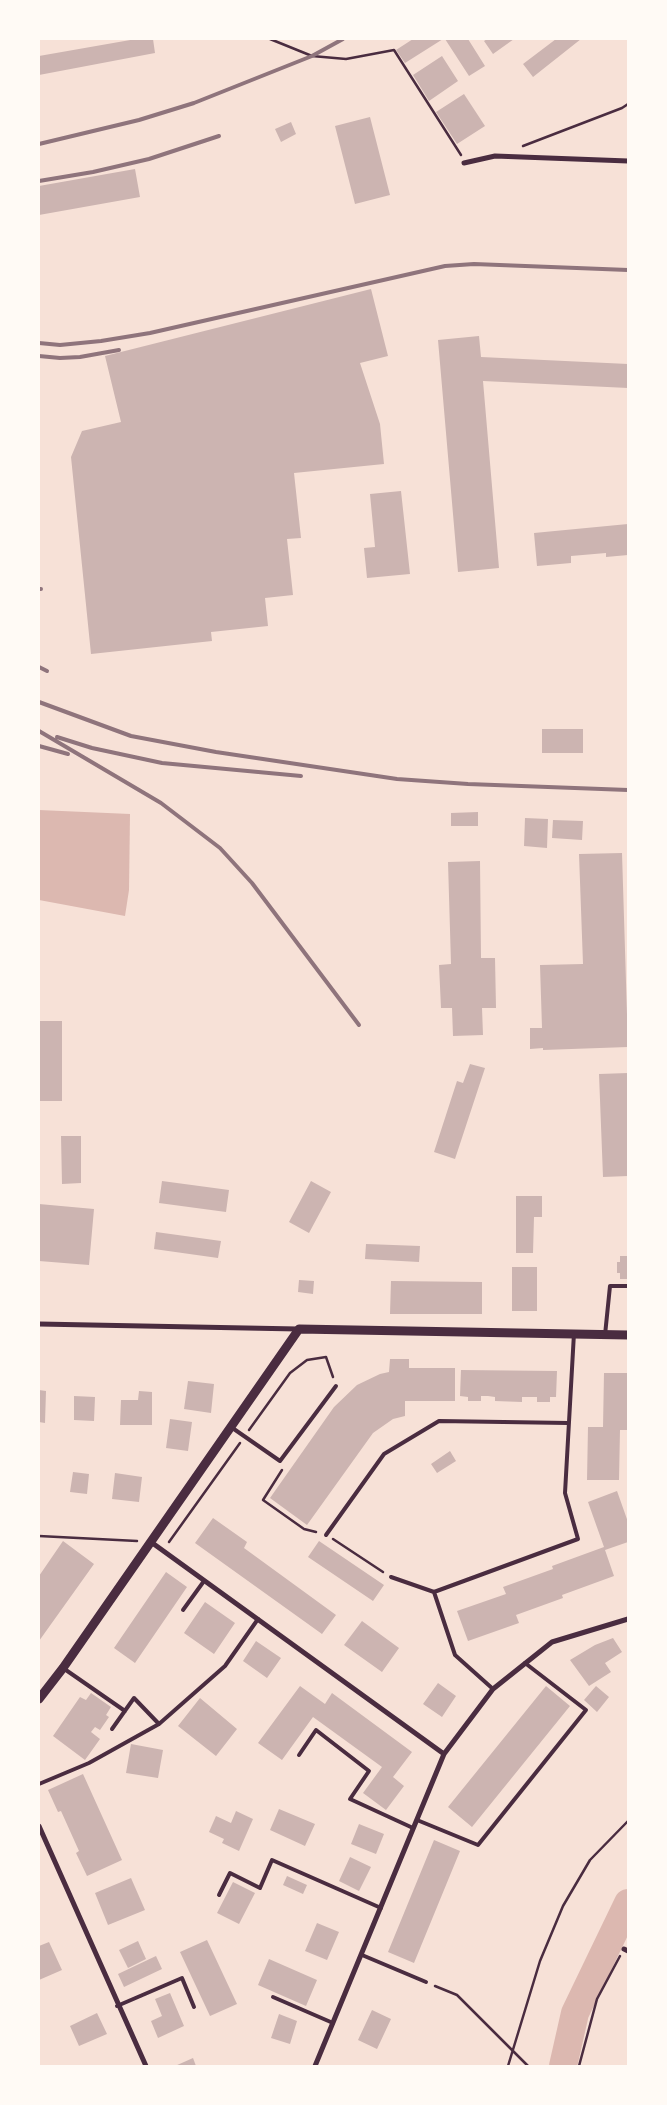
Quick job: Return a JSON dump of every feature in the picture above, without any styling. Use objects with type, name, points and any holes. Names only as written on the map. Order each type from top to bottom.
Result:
[{"type":"street","points":[[465,163],[495,156],[628,161]]},
{"type":"street","points":[[39,1324],[628,1335]]},
{"type":"street","points":[[39,1699],[63,1668],[299,1329]]},
{"type":"street","points":[[150,1542],[444,1754]]},
{"type":"street","points":[[315,2066],[444,1754],[493,1689],[552,1642],[628,1619]]},
{"type":"street","points":[[39,1826],[146,2066]]},
{"type":"lane","points":[[605,1335],[610,1286],[628,1286]]},
{"type":"lane","points":[[391,1577],[434,1592],[578,1539],[565,1493],[574,1334]]},
{"type":"lane","points":[[231,1427],[280,1461],[336,1386]]},
{"type":"lane","points":[[326,1535],[384,1454],[439,1421],[568,1423]]},
{"type":"lane","points":[[183,1610],[204,1581]]},
{"type":"lane","points":[[434,1592],[456,1655],[493,1689]]},
{"type":"lane","points":[[39,1784],[90,1762],[158,1724],[225,1666],[258,1620]]},
{"type":"lane","points":[[417,1820],[478,1845],[586,1710],[525,1663]]},
{"type":"lane","points":[[63,1668],[125,1711]]},
{"type":"lane","points":[[112,1729],[134,1698],[158,1724]]},
{"type":"lane","points":[[299,1755],[316,1730],[368,1771],[350,1799],[413,1828]]},
{"type":"lane","points":[[218,1895],[230,1872],[260,1888],[272,1860],[381,1908]]},
{"type":"lane","points":[[362,1955],[426,1982]]},
{"type":"lane","points":[[118,2006],[182,1978],[194,2007]]},
{"type":"lane","points":[[273,1997],[333,2023]]},
{"type":"path","points":[[270,39],[312,56],[346,59],[394,50],[465,163]]},
{"type":"path","points":[[522,146],[622,108],[628,104]]},
{"type":"path","points":[[280,1461],[282,1472],[263,1500],[304,1529],[326,1535],[391,1577]]},
{"type":"path","points":[[39,1536],[150,1542]]},
{"type":"path","points":[[508,2066],[540,1961],[563,1906],[590,1860],[628,1821]]},
{"type":"path","points":[[579,2066],[597,1999],[626,1950]]},
{"type":"path","points":[[426,1982],[457,1995],[528,2066]]},
{"type":"shaded area","points":[[39,810],[130,814],[129,890],[125,916],[39,900]]},
{"type":"building","points":[[136,39],[153,39],[155,53],[39,75],[39,56]]},
{"type":"building","points":[[413,39],[443,39],[405,63],[396,50]]},
{"type":"building","points":[[445,39],[468,39],[485,66],[469,76]]},
{"type":"building","points":[[487,39],[514,39],[493,54],[484,41]]},
{"type":"building","points":[[556,39],[581,39],[533,77],[523,64]]},
{"type":"building","points":[[442,56],[458,81],[429,101],[413,75]]},
{"type":"building","points":[[464,94],[485,126],[457,144],[436,112]]},
{"type":"building","points":[[370,117],[390,195],[355,204],[335,126]]},
{"type":"building","points":[[291,122],[296,134],[281,142],[275,129]]},
{"type":"building","points":[[135,169],[140,197],[39,215],[39,186]]},
{"type":"building","points":[[371,289],[388,356],[360,363],[380,424],[384,464],[294,473],[301,538],[287,539],[293,595],[265,598],[268,626],[211,632],[212,641],[91,654],[71,457],[82,431],[121,422],[105,356]]},
{"type":"building","points":[[479,336],[481,357],[628,364],[628,388],[483,381],[499,568],[458,572],[438,340]]},
{"type":"building","points":[[401,491],[410,574],[367,578],[364,548],[375,547],[370,494]]},
{"type":"building","points":[[628,524],[628,555],[606,557],[606,553],[571,556],[571,563],[537,566],[534,533]]},
{"type":"building","points":[[542,729],[583,729],[583,753],[542,753]]},
{"type":"building","points":[[478,812],[478,826],[451,826],[451,813]]},
{"type":"building","points":[[525,818],[548,819],[547,848],[524,846]]},
{"type":"building","points":[[553,820],[583,821],[582,840],[552,838]]},
{"type":"building","points":[[622,853],[628,1047],[530,1049],[530,1028],[542,1028],[540,965],[583,964],[579,854]]},
{"type":"building","points":[[480,861],[481,958],[495,958],[496,1008],[482,1008],[483,1035],[453,1036],[452,1008],[441,1008],[439,965],[451,964],[448,862]]},
{"type":"building","points":[[39,1021],[62,1021],[62,1101],[39,1101]]},
{"type":"building","points":[[470,1064],[485,1068],[455,1159],[434,1152],[457,1081],[463,1083]]},
{"type":"building","points":[[628,1073],[628,1176],[603,1177],[599,1074]]},
{"type":"building","points":[[61,1136],[81,1136],[81,1183],[62,1184]]},
{"type":"building","points":[[162,1181],[229,1190],[226,1212],[159,1203]]},
{"type":"building","points":[[311,1181],[331,1192],[309,1233],[289,1222]]},
{"type":"building","points":[[516,1196],[542,1196],[542,1217],[534,1217],[533,1253],[516,1253]]},
{"type":"building","points":[[39,1204],[94,1209],[89,1265],[39,1261]]},
{"type":"building","points":[[156,1232],[221,1241],[218,1258],[154,1249]]},
{"type":"building","points":[[366,1244],[420,1246],[419,1262],[365,1259]]},
{"type":"building","points":[[620,1256],[628,1256],[628,1279],[620,1279],[620,1273],[617,1273],[617,1262],[620,1262]]},
{"type":"building","points":[[512,1267],[537,1267],[537,1311],[512,1311]]},
{"type":"building","points":[[299,1280],[314,1281],[313,1294],[298,1292]]},
{"type":"building","points":[[391,1281],[482,1282],[482,1314],[390,1314]]},
{"type":"building","points":[[390,1359],[409,1359],[409,1368],[455,1368],[455,1401],[405,1401],[405,1416],[393,1419],[373,1433],[307,1525],[270,1498],[334,1407],[357,1385],[380,1374],[389,1372]]},
{"type":"building","points":[[461,1370],[557,1371],[556,1397],[550,1397],[550,1402],[537,1402],[537,1397],[522,1397],[522,1402],[495,1401],[495,1397],[488,1396],[481,1396],[481,1401],[468,1401],[468,1397],[460,1396]]},
{"type":"building","points":[[604,1373],[628,1373],[628,1430],[620,1430],[619,1480],[587,1480],[588,1427],[603,1427]]},
{"type":"building","points":[[188,1381],[214,1384],[211,1413],[184,1409]]},
{"type":"building","points":[[39,1390],[46,1391],[45,1423],[39,1422]]},
{"type":"building","points":[[139,1391],[152,1392],[152,1425],[120,1425],[121,1400],[138,1400]]},
{"type":"building","points":[[74,1396],[95,1397],[94,1421],[74,1420]]},
{"type":"building","points":[[170,1419],[192,1422],[188,1451],[166,1448]]},
{"type":"building","points":[[450,1451],[456,1461],[437,1473],[431,1464]]},
{"type":"building","points":[[73,1472],[89,1474],[87,1494],[70,1492]]},
{"type":"building","points":[[115,1473],[142,1477],[139,1502],[112,1499]]},
{"type":"building","points":[[617,1491],[628,1522],[628,1542],[605,1550],[614,1576],[562,1595],[563,1598],[516,1615],[519,1623],[468,1641],[457,1611],[506,1594],[503,1587],[553,1569],[552,1566],[604,1547],[588,1502]]},
{"type":"building","points":[[213,1518],[247,1542],[244,1548],[336,1615],[322,1634],[195,1543]]},
{"type":"building","points":[[63,1541],[94,1564],[39,1641],[39,1576]]},
{"type":"building","points":[[319,1541],[384,1585],[373,1601],[308,1557]]},
{"type":"building","points":[[166,1572],[187,1587],[135,1663],[114,1648]]},
{"type":"building","points":[[205,1602],[235,1623],[214,1654],[184,1633]]},
{"type":"building","points":[[362,1621],[399,1648],[382,1672],[344,1645]]},
{"type":"building","points":[[613,1638],[622,1652],[605,1663],[611,1672],[589,1686],[570,1660],[595,1645]]},
{"type":"building","points":[[256,1641],[281,1658],[267,1678],[243,1661]]},
{"type":"building","points":[[438,1683],[456,1696],[442,1717],[423,1704]]},
{"type":"building","points":[[300,1686],[325,1704],[332,1693],[412,1752],[393,1777],[404,1786],[386,1810],[363,1793],[382,1767],[313,1717],[282,1760],[258,1743]]},
{"type":"building","points":[[546,1686],[570,1706],[472,1827],[448,1807]]},
{"type":"building","points":[[596,1686],[609,1697],[597,1712],[584,1700]]},
{"type":"building","points":[[91,1693],[111,1707],[106,1715],[109,1717],[100,1730],[95,1727],[91,1732],[100,1739],[85,1760],[53,1736],[80,1697],[86,1700]]},
{"type":"building","points":[[200,1698],[237,1729],[216,1756],[178,1726]]},
{"type":"building","points":[[131,1744],[163,1750],[158,1778],[126,1773]]},
{"type":"building","points":[[83,1774],[122,1860],[87,1876],[76,1853],[79,1851],[61,1811],[58,1812],[48,1790]]},
{"type":"building","points":[[279,1809],[315,1824],[305,1846],[270,1830]]},
{"type":"building","points":[[236,1811],[253,1819],[239,1851],[222,1843],[224,1839],[209,1832],[216,1816],[231,1823]]},
{"type":"building","points":[[359,1824],[384,1834],[376,1854],[351,1844]]},
{"type":"building","points":[[434,1840],[460,1851],[414,1963],[388,1952]]},
{"type":"building","points":[[350,1857],[371,1867],[359,1891],[339,1881]]},
{"type":"building","points":[[287,1876],[307,1885],[303,1894],[283,1885]]},
{"type":"building","points":[[131,1878],[145,1910],[108,1925],[95,1893]]},
{"type":"building","points":[[233,1882],[255,1893],[239,1924],[217,1913]]},
{"type":"building","points":[[317,1923],[339,1932],[327,1960],[305,1951]]},
{"type":"building","points":[[207,1940],[237,2004],[210,2016],[180,1952]]},
{"type":"building","points":[[138,1941],[146,1959],[128,1968],[119,1950]]},
{"type":"building","points":[[49,1942],[62,1970],[39,1980],[39,1946]]},
{"type":"building","points":[[156,1956],[162,1969],[124,1987],[118,1974]]},
{"type":"building","points":[[269,1959],[317,1980],[306,2006],[258,1985]]},
{"type":"building","points":[[170,1993],[184,2026],[158,2038],[151,2021],[162,2016],[155,1999]]},
{"type":"building","points":[[372,2010],[391,2019],[377,2049],[358,2040]]},
{"type":"building","points":[[97,2013],[107,2034],[79,2046],[70,2026]]},
{"type":"building","points":[[279,2014],[297,2021],[290,2044],[271,2038]]},
{"type":"building","points":[[193,2058],[196,2066],[175,2066]]},
{"type":"waterway","points":[[563,2066],[575,2013],[628,1903]]},
{"type":"railway","points":[[39,144],[139,120],[194,103],[312,56],[343,39]]},
{"type":"railway","points":[[39,181],[93,172],[149,159],[219,136]]},
{"type":"railway","points":[[39,343],[60,345],[150,333],[445,266],[474,264],[628,270]]},
{"type":"railway","points":[[39,356],[80,357],[119,350]]},
{"type":"railway","points":[[39,667],[47,671]]},
{"type":"railway","points":[[39,702],[131,736],[216,752],[397,779],[468,784],[628,790]]},
{"type":"railway","points":[[39,731],[161,803],[220,848],[252,883],[359,1025]]},
{"type":"railway","points":[[57,737],[92,748],[162,763],[301,776]]},
{"type":"railway","points":[[39,746],[68,754]]}]
